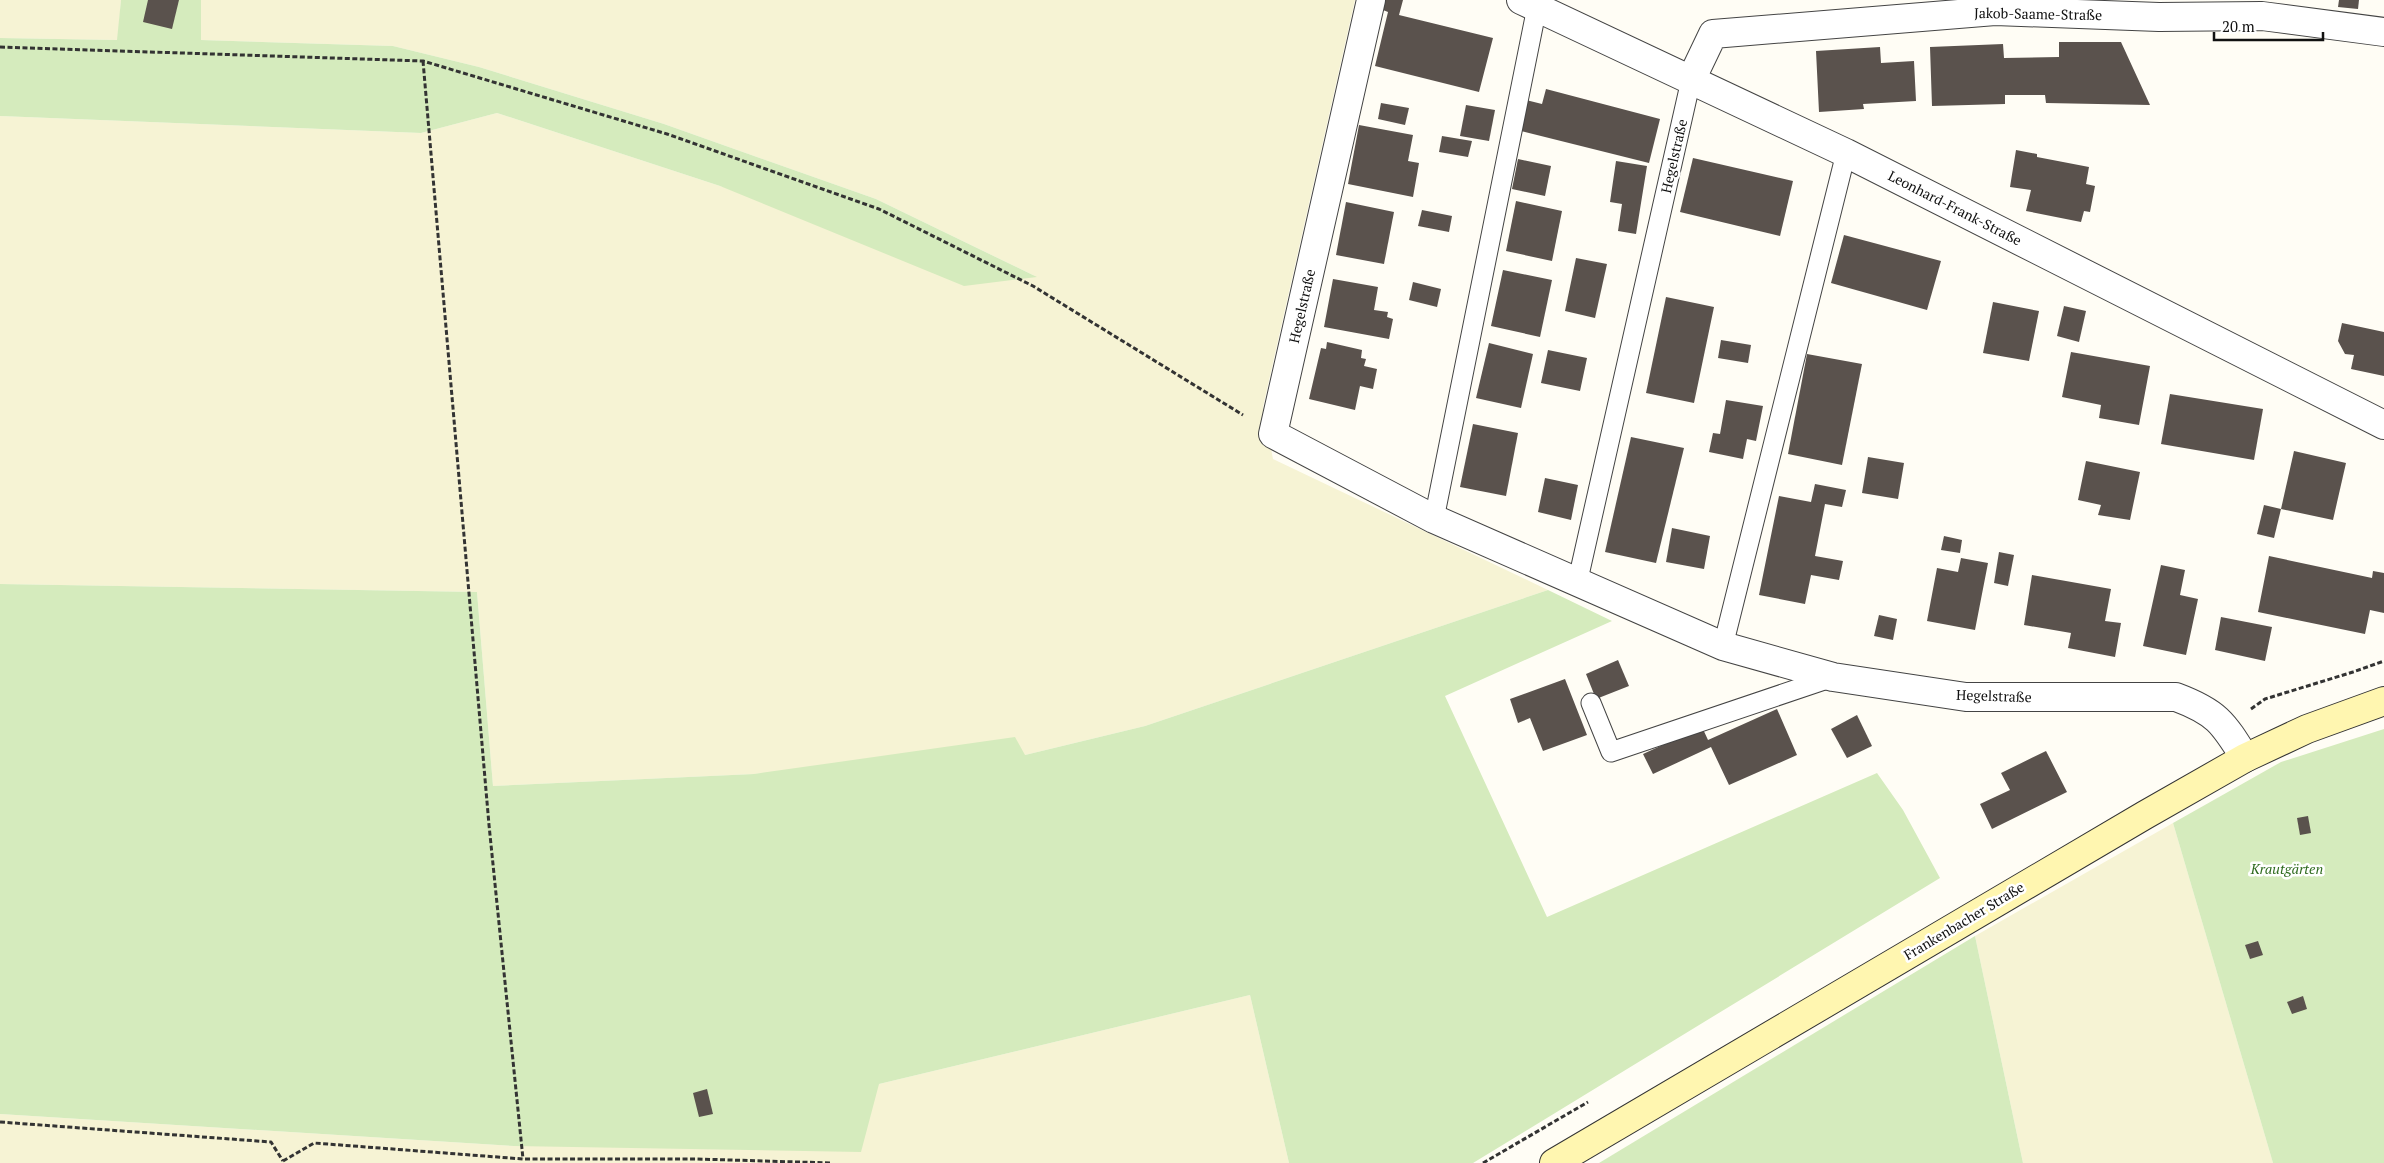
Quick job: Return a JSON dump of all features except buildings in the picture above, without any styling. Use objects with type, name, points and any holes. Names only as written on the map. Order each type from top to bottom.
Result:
[{"type":"main road","name":"Frankenbacher Straße","points":[[1554,1163],[2145,814],[2245,758],[2306,729],[2384,701]]},
{"type":"street","name":"Hegelstraße","points":[[1371,0],[1273,434],[1434,519],[1577,584],[1723,646],[1833,677],[1966,697],[2176,698],[2202,707],[2226,727],[2245,758]]},
{"type":"street","name":"Leonhard-Frank-Straße","points":[[1529,3],[1846,153],[2384,425]]},
{"type":"street","name":"Jakob-Saame-Straße","points":[[1691,80],[1713,34],[1995,11],[2158,17],[2262,16],[2384,32]]},
{"type":"lane","points":[[1434,519],[1529,3]]},
{"type":"lane","name":"Hegelstraße","points":[[1577,584],[1691,80]]},
{"type":"lane","points":[[1723,646],[1846,153]]},
{"type":"lane","points":[[1591,703],[1611,752],[1833,677]]},
{"type":"path","points":[[0,47],[423,61],[667,134],[879,209],[1033,286],[1273,434]]},
{"type":"path","points":[[423,61],[489,825],[523,1159]]},
{"type":"path","points":[[0,1122],[271,1142],[283,1162],[314,1143],[523,1159],[697,1159],[831,1163]]},
{"type":"shaded area","points":[[0,0],[121,0],[118,40],[0,38]]},
{"type":"shaded area","points":[[201,0],[1355,0],[1263,407],[1273,459],[1548,590],[1145,726],[1025,755],[754,774],[493,786],[477,592],[0,584],[0,116],[421,133],[497,113],[720,186],[1035,276],[876,199],[664,124],[479,67],[393,46],[200,40]]},
{"type":"shaded area","points":[[2173,823],[2273,1163],[2023,1163],[1975,936]]},
{"type":"shaded area","points":[[1250,995],[1289,1163],[0,1163],[0,1114],[514,1146],[879,1084]]},
{"type":"green space","points":[[121,0],[201,0],[201,40],[393,46],[479,67],[664,124],[876,199],[1037,277],[964,286],[720,186],[497,113],[421,133],[0,116],[0,38],[117,40]]},
{"type":"green space","points":[[0,584],[477,592],[493,786],[754,774],[1015,737],[1025,755],[1145,726],[1548,590],[1612,621],[1445,696],[1547,917],[1877,773],[1903,810],[1940,878],[1473,1163],[1289,1163],[1250,995],[879,1084],[861,1152],[514,1146],[0,1114]]},
{"type":"green space","name":"Krautgärten","points":[[2384,729],[2384,1163],[2273,1163],[2173,823],[2281,762]]},
{"type":"green space","points":[[1975,936],[2023,1163],[1599,1163]]}]
